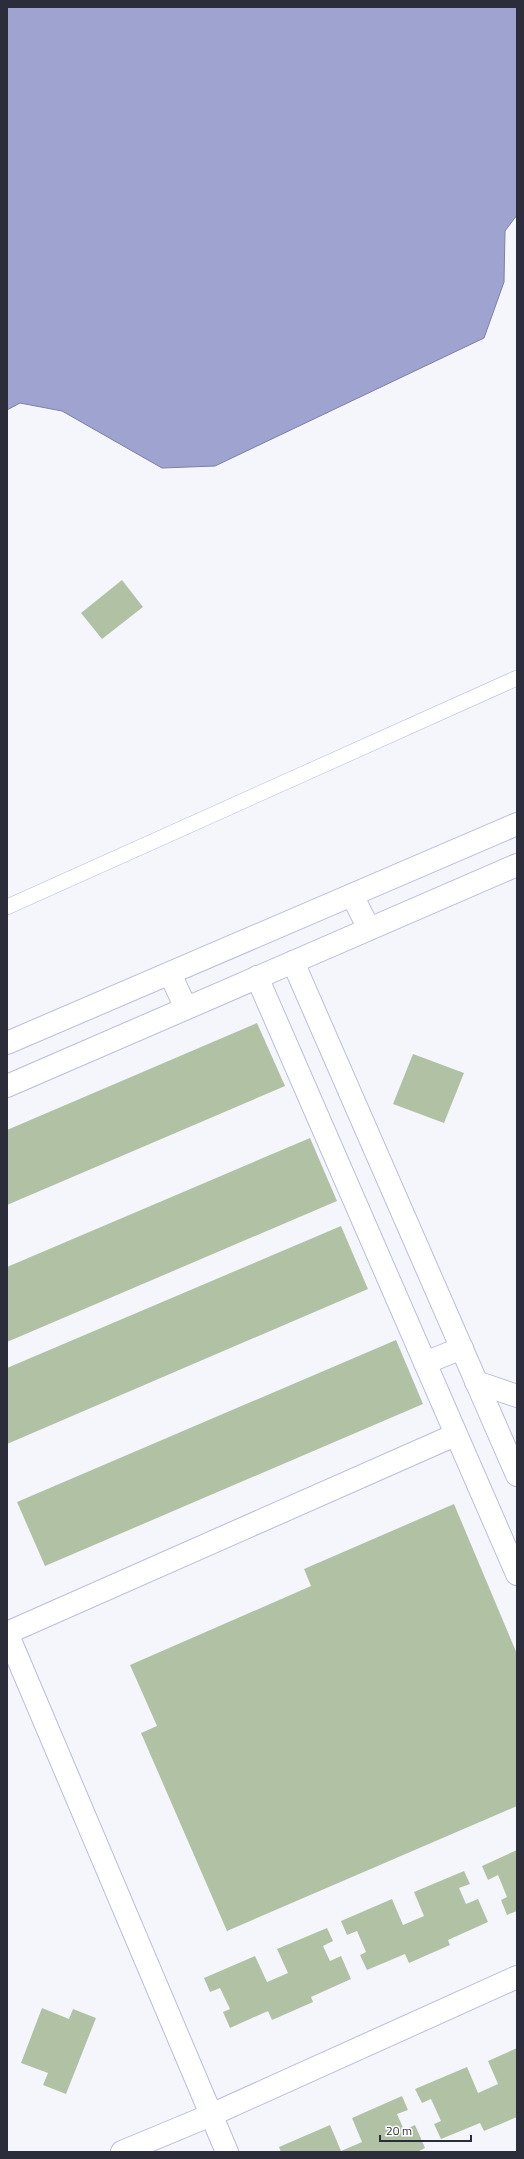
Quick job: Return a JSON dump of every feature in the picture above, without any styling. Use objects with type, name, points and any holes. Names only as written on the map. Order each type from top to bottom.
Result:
[{"type":"street","points":[[7,1043],[517,824]]},
{"type":"street","points":[[7,1086],[517,865]]},
{"type":"street","points":[[352,895],[369,929]]},
{"type":"street","points":[[293,962],[517,1475]]},
{"type":"street","points":[[170,974],[186,1008]]},
{"type":"street","points":[[257,977],[455,1435],[517,1574]]},
{"type":"street","points":[[425,1363],[462,1348]]},
{"type":"street","points":[[476,1382],[517,1396]]},
{"type":"street","points":[[227,2152],[7,1633],[455,1435]]},
{"type":"street","points":[[122,2152],[211,2115],[517,1977]]},
{"type":"lane","points":[[7,907],[517,678]]},
{"type":"water","points":[[7,7],[517,7],[517,215],[505,231],[504,282],[484,338],[215,466],[162,468],[62,411],[20,403],[7,410]]},
{"type":"building","points":[[122,580],[143,607],[102,639],[81,613]]},
{"type":"building","points":[[257,1023],[285,1086],[7,1205],[7,1130]]},
{"type":"building","points":[[413,1054],[464,1073],[444,1123],[393,1104]]},
{"type":"building","points":[[310,1138],[337,1201],[7,1342],[7,1267]]},
{"type":"building","points":[[341,1226],[368,1289],[7,1444],[7,1368]]},
{"type":"building","points":[[396,1340],[423,1404],[45,1566],[17,1502]]},
{"type":"building","points":[[454,1504],[517,1654],[517,1806],[227,1931],[141,1733],[157,1726],[130,1665],[311,1586],[304,1569]]},
{"type":"building","points":[[517,1850],[517,1911],[507,1915],[501,1900],[507,1897],[498,1875],[488,1880],[482,1866]]},
{"type":"building","points":[[464,1871],[470,1884],[459,1888],[466,1904],[478,1899],[488,1922],[448,1940],[450,1945],[409,1963],[405,1954],[367,1970],[360,1955],[366,1952],[357,1931],[347,1935],[341,1921],[392,1899],[403,1925],[424,1916],[414,1892]]},
{"type":"building","points":[[327,1928],[333,1941],[323,1946],[330,1961],[341,1956],[351,1979],[311,1997],[313,2002],[272,2020],[268,2011],[230,2028],[223,2012],[230,2009],[220,1988],[210,1992],[204,1978],[255,1956],[267,1982],[288,1973],[277,1949]]},
{"type":"building","points":[[42,2008],[69,2019],[73,2009],[96,2018],[66,2094],[43,2085],[48,2073],[21,2063]]},
{"type":"building","points":[[517,2048],[517,2117],[484,2131],[480,2123],[441,2139],[434,2124],[441,2121],[431,2099],[422,2103],[415,2089],[467,2067],[478,2093],[498,2084],[488,2061]]},
{"type":"building","points":[[402,2096],[408,2110],[397,2114],[404,2130],[415,2125],[425,2148],[417,2152],[281,2152],[279,2147],[330,2125],[341,2151],[362,2142],[352,2118]]}]
